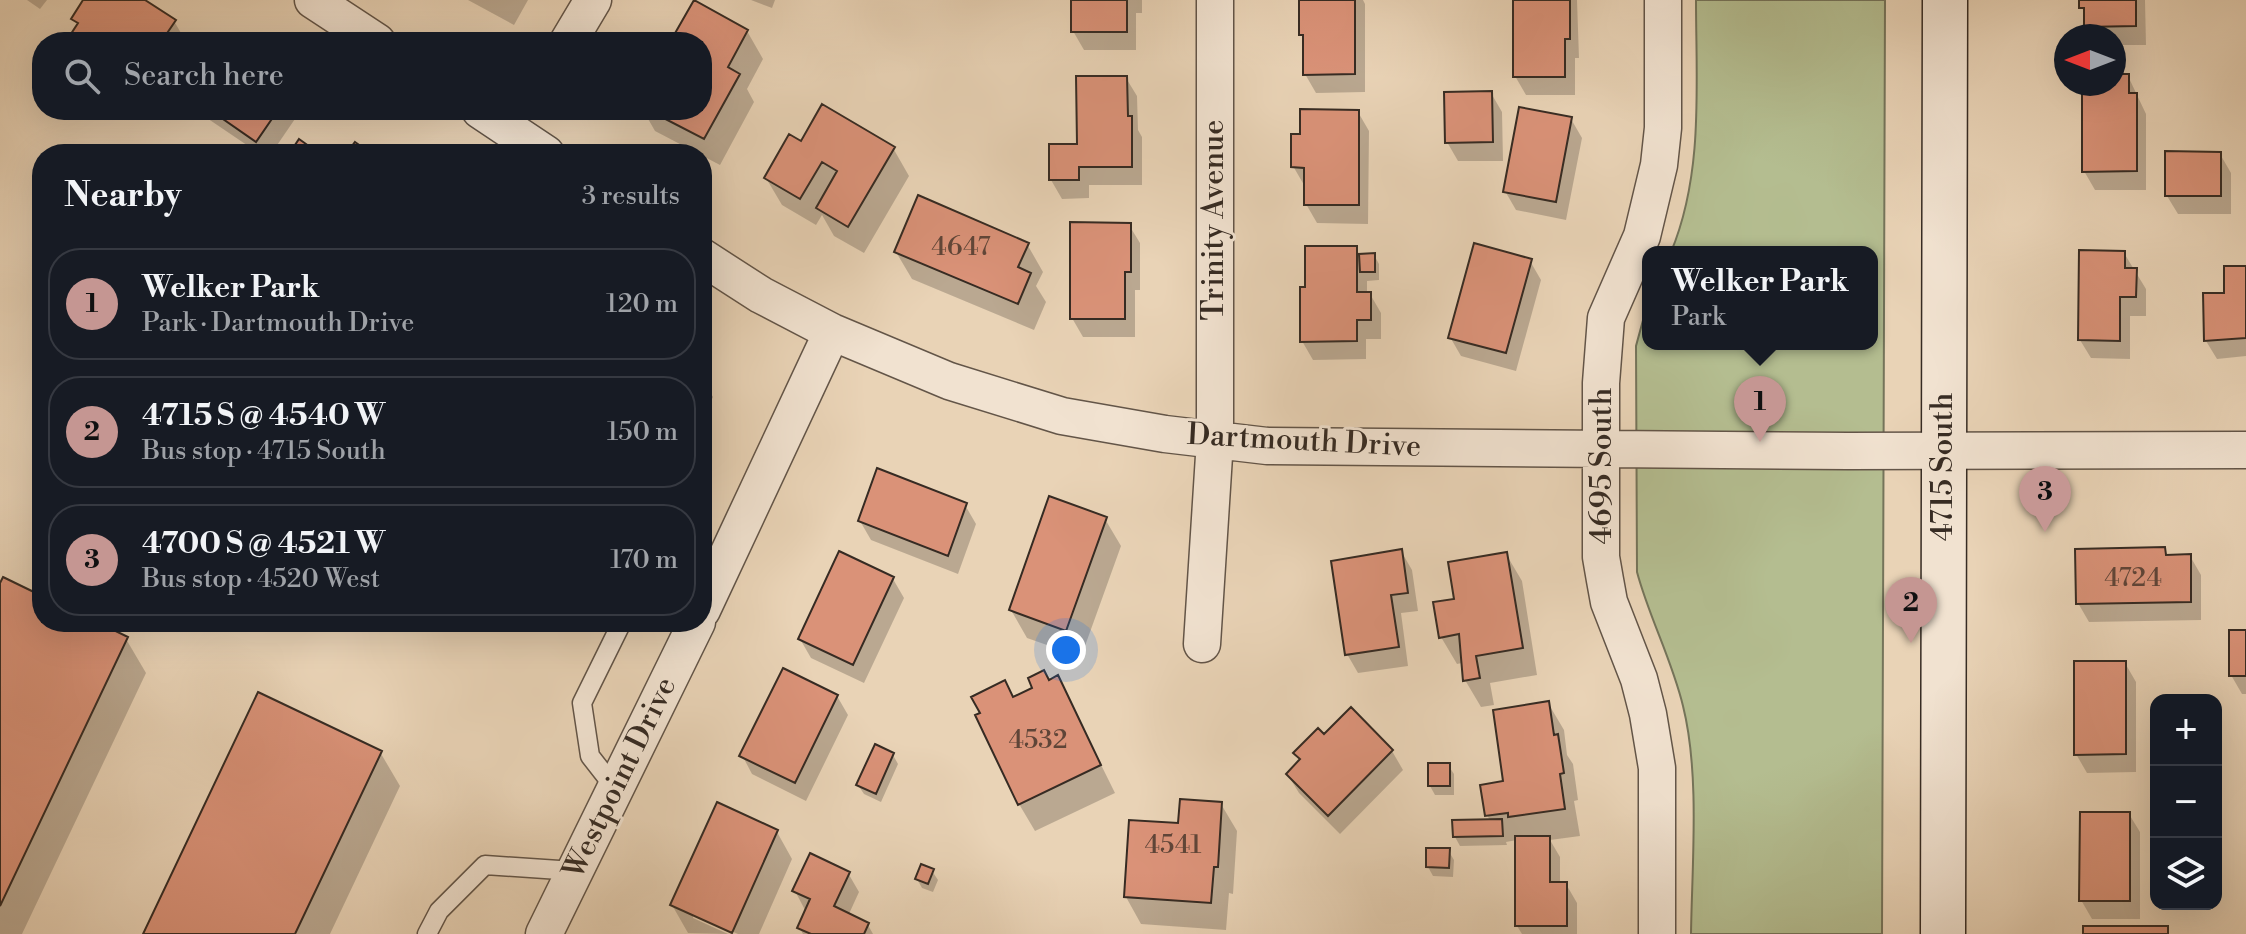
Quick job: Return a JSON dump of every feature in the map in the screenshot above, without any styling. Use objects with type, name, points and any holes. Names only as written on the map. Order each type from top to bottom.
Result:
[{"type":"main road","name":"4715 South","points":[[1943,934],[1945,0]]},
{"type":"street","points":[[313,0],[362,32]]},
{"type":"street","points":[[574,32],[593,0]]},
{"type":"street","name":"Trinity Avenue","points":[[1202,644],[1215,440],[1215,0]]},
{"type":"street","name":"4695 South","points":[[1657,934],[1656,757],[1639,679],[1609,602],[1601,557],[1601,383],[1606,318],[1642,236],[1659,165],[1663,128],[1663,0]]},
{"type":"street","points":[[519,121],[538,144]]},
{"type":"street","name":"Dartmouth Drive","points":[[712,263],[761,295],[832,332],[949,381],[1048,412],[1113,426],[1215,440],[1267,446],[2246,450]]},
{"type":"street","points":[[712,573],[832,332]]},
{"type":"street","name":"Westpoint Drive","points":[[549,932],[574,871],[692,632]]},
{"type":"lane","points":[[615,788],[590,756],[582,703],[617,632]]},
{"type":"lane","points":[[427,934],[439,911],[485,865],[574,871]]},
{"type":"green space","points":[[1696,0],[1885,0],[1882,934],[1691,934],[1694,819],[1688,732],[1678,689],[1637,572],[1636,346],[1642,324],[1642,350],[1878,350],[1878,246],[1673,246],[1689,191],[1697,95]]},
{"type":"building","points":[[83,0],[145,0],[176,20],[168,32],[72,32],[78,23],[71,19]]},
{"type":"building","points":[[694,0],[748,30],[728,67],[740,74],[704,139],[667,120],[712,120],[712,32],[676,32]]},
{"type":"building","points":[[1071,0],[1127,0],[1127,32],[1071,32]]},
{"type":"building","points":[[1299,0],[1355,0],[1355,74],[1303,75]]},
{"type":"building","points":[[1513,0],[1570,0],[1570,39],[1565,39],[1565,77],[1513,77]]},
{"type":"building","points":[[2079,0],[2136,0],[2136,26],[2084,24],[2084,8],[2079,8]]},
{"type":"building","points":[[2126,74],[2129,74],[2129,93],[2137,93],[2137,171],[2082,172],[2082,96],[2126,96]]},
{"type":"building","points":[[1076,76],[1127,76],[1128,116],[1132,116],[1132,167],[1079,167],[1079,180],[1049,180],[1049,144],[1077,144]]},
{"type":"building","points":[[1492,91],[1493,142],[1445,143],[1444,92]]},
{"type":"building","points":[[822,104],[895,147],[848,227],[816,208],[837,171],[822,162],[800,199],[764,178],[789,134],[801,141]]},
{"type":"building","points":[[1519,107],[1572,117],[1556,202],[1503,192]]},
{"type":"building","points":[[1300,109],[1359,110],[1359,205],[1304,205],[1304,168],[1291,167],[1291,134],[1300,134]]},
{"type":"building","points":[[224,120],[271,120],[256,142]]},
{"type":"building","points":[[2165,151],[2221,152],[2221,196],[2165,196]]},
{"type":"building","points":[[918,195],[1029,243],[1018,267],[1031,273],[1018,304],[894,252]]},
{"type":"building","points":[[1070,222],[1131,223],[1131,272],[1125,272],[1125,319],[1070,319]]},
{"type":"building","points":[[1474,243],[1532,259],[1506,353],[1448,338]]},
{"type":"building","points":[[1305,246],[1357,246],[1357,292],[1371,292],[1371,320],[1357,320],[1357,341],[1300,342],[1300,287],[1305,287]]},
{"type":"building","points":[[2079,250],[2125,251],[2125,268],[2137,268],[2136,297],[2120,297],[2120,341],[2078,340]]},
{"type":"building","points":[[1375,253],[1375,272],[1360,272],[1359,254]]},
{"type":"building","points":[[2224,266],[2246,266],[2246,338],[2204,341],[2203,293],[2224,293]]},
{"type":"building","points":[[877,468],[967,503],[948,556],[858,521]]},
{"type":"building","points":[[1049,496],[1107,517],[1066,631],[1009,610]]},
{"type":"building","points":[[2165,547],[2166,555],[2191,554],[2191,602],[2076,604],[2075,549]]},
{"type":"building","points":[[1402,549],[1408,593],[1391,595],[1399,647],[1345,655],[1331,561]]},
{"type":"building","points":[[839,551],[894,577],[853,665],[798,639]]},
{"type":"building","points":[[1507,552],[1523,648],[1476,656],[1480,678],[1463,681],[1459,634],[1439,638],[1433,602],[1454,599],[1448,562]]},
{"type":"building","points":[[3,577],[32,591],[32,632],[118,632],[128,637],[0,906],[0,583]]},
{"type":"building","points":[[2229,630],[2246,630],[2246,676],[2229,676]]},
{"type":"building","points":[[2074,661],[2126,661],[2126,754],[2074,755]]},
{"type":"building","points":[[783,668],[838,695],[795,783],[739,756]]},
{"type":"building","points":[[1044,670],[1049,680],[1058,675],[1101,765],[1018,805],[975,715],[980,713],[971,697],[1005,680],[1013,697],[1032,688],[1028,678]]},
{"type":"building","points":[[258,692],[382,751],[295,934],[143,934]]},
{"type":"building","points":[[1549,701],[1564,773],[1560,774],[1565,809],[1508,817],[1508,813],[1485,816],[1480,785],[1503,781],[1493,710]]},
{"type":"building","points":[[1351,707],[1393,750],[1328,816],[1286,774],[1300,759],[1293,753],[1318,728],[1324,734]]},
{"type":"building","points":[[875,744],[894,753],[876,794],[856,785]]},
{"type":"building","points":[[1428,763],[1450,763],[1450,786],[1428,786]]},
{"type":"building","points":[[1180,799],[1222,802],[1218,867],[1214,867],[1211,903],[1124,897],[1129,820],[1178,823]]},
{"type":"building","points":[[717,802],[778,830],[732,933],[670,905]]},
{"type":"building","points":[[2080,812],[2130,812],[2130,901],[2079,901]]},
{"type":"building","points":[[1502,819],[1503,836],[1453,837],[1452,820]]},
{"type":"building","points":[[1515,836],[1550,836],[1550,882],[1567,882],[1567,926],[1515,926]]},
{"type":"building","points":[[1426,848],[1450,848],[1449,868],[1426,867]]},
{"type":"building","points":[[810,853],[850,872],[834,906],[869,923],[864,934],[811,934],[797,928],[810,899],[792,891]]},
{"type":"building","points":[[921,864],[934,869],[928,884],[915,879]]},
{"type":"building","points":[[2083,926],[2168,926],[2168,934],[2083,934]]},
{"type":"place","name":"Welker Park","points":[[1760,442]]},
{"type":"place","name":"4700 S @ 4521 W","points":[[2045,532]]},
{"type":"place","name":"4715 S @ 4540 W","points":[[1911,643]]}]
